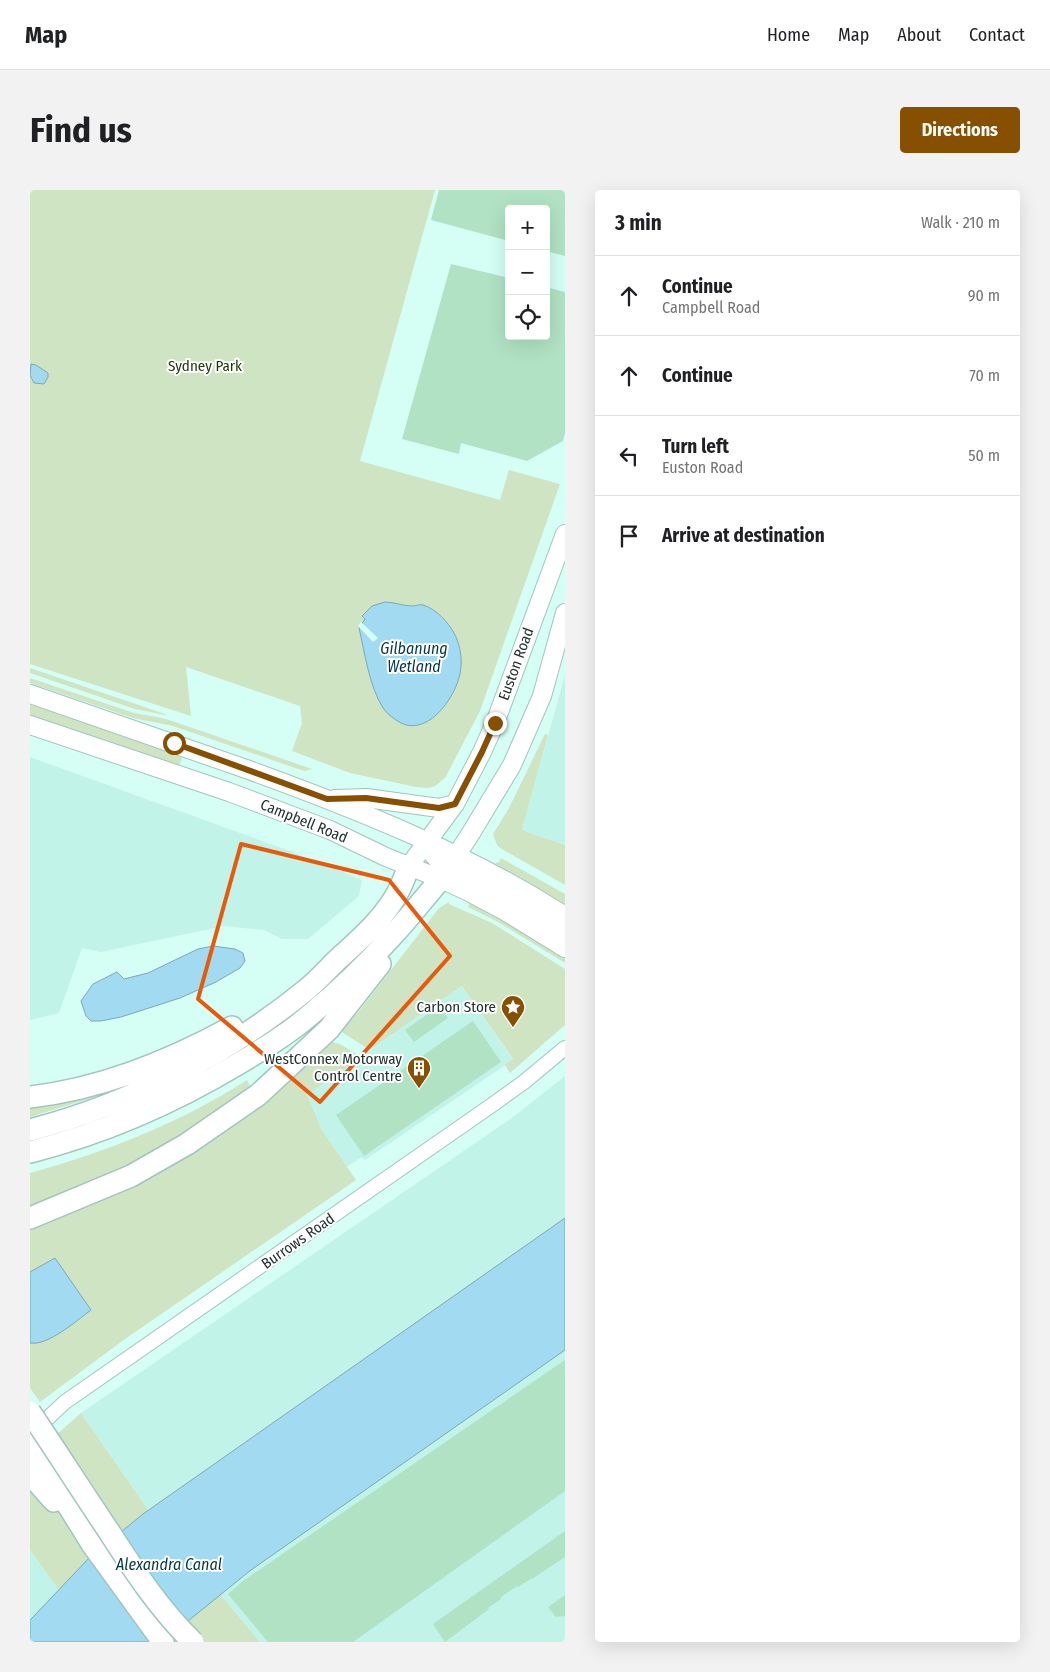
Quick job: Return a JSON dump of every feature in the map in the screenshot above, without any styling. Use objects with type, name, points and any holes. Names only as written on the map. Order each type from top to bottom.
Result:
[{"type":"highway","points":[[30,1097],[75,1089],[116,1078],[212,1038],[252,1016],[297,988],[365,924],[410,866]]},
{"type":"highway","points":[[30,1130],[48,1126],[128,1096],[181,1072],[241,1037],[306,989],[372,928],[396,896],[410,866]]},
{"type":"highway","points":[[30,1218],[131,1176],[187,1144],[258,1095],[329,1028],[375,971],[408,919],[449,866]]},
{"type":"highway","points":[[30,1152],[54,1146],[112,1126],[157,1108],[200,1087],[272,1044],[310,1015],[362,968],[408,919]]},
{"type":"highway","points":[[30,1412],[137,1575],[177,1627],[193,1642]]},
{"type":"highway","points":[[30,1444],[92,1544],[163,1642]]},
{"type":"highway","points":[[30,1474],[92,1544]]},
{"type":"main road","name":"Euston Road","points":[[410,866],[455,804],[482,752],[495,723],[565,534]]},
{"type":"main road","name":"Euston Road","points":[[449,866],[512,766],[542,696],[565,613]]},
{"type":"main road","name":"Campbell Road","points":[[30,694],[182,746],[327,799],[428,840],[449,866],[503,910],[565,948]]},
{"type":"main road","name":"Campbell Road","points":[[30,725],[230,792],[330,830],[386,857],[410,866],[449,866],[522,890],[565,916]]},
{"type":"main road","points":[[327,799],[366,798],[439,808],[455,804]]},
{"type":"main road","points":[[449,866],[565,931]]},
{"type":"street","name":"Burrows Road","points":[[30,1434],[65,1402],[469,1122],[524,1082],[565,1048]]},
{"type":"highlighted area","points":[[241,844],[389,880],[450,956],[320,1102],[198,999]]},
{"type":"shaded area","points":[[565,675],[565,845],[522,830]]},
{"type":"shaded area","points":[[30,757],[290,851],[362,880],[359,896],[308,939],[282,939],[264,930],[224,926],[101,952],[82,948],[59,1013],[30,1020]]},
{"type":"shaded area","points":[[462,986],[513,1060],[365,1160],[362,1157],[347,1167],[322,1130],[307,1095]]},
{"type":"shaded area","points":[[565,1076],[565,1218],[148,1510],[81,1413],[512,1118]]},
{"type":"shaded area","points":[[565,1350],[565,1642],[260,1642],[220,1594],[257,1565]]},
{"type":"shaded area","points":[[30,1550],[59,1590],[30,1620]]},
{"type":"green space","name":"Sydney Park","points":[[30,190],[435,190],[360,461],[500,500],[509,470],[560,484],[480,711],[445,778],[435,786],[428,788],[416,787],[350,773],[292,751],[302,723],[300,706],[186,667],[191,716],[30,664]]},
{"type":"green space","points":[[30,668],[165,715],[135,709],[30,673]]},
{"type":"green space","points":[[30,678],[134,713],[172,721],[312,769],[301,770],[173,726],[133,718],[30,683]]},
{"type":"green space","points":[[30,702],[156,746],[182,758],[179,766],[30,715]]},
{"type":"green space","points":[[545,734],[548,735],[522,830],[565,845],[565,885],[500,848],[493,834],[509,808]]},
{"type":"green space","points":[[501,858],[565,894],[565,908],[501,870],[495,863],[499,862]]},
{"type":"green space","points":[[470,901],[565,956],[565,963],[498,922],[468,907]]},
{"type":"green space","points":[[449,902],[449,904],[492,923],[565,969],[565,1025],[510,1073],[505,1065],[513,1059],[462,986],[370,1050],[343,1033],[344,1026],[360,1010],[439,908]]},
{"type":"green space","points":[[332,1042],[340,1044],[361,1057],[307,1095],[322,1130],[356,1180],[125,1339],[40,1402],[30,1388],[30,1227],[53,1218],[326,1044]]},
{"type":"green space","points":[[247,1080],[253,1091],[158,1156],[30,1211],[30,1173],[87,1156],[142,1135],[196,1110]]},
{"type":"green space","points":[[100,1091],[101,1095],[30,1117],[30,1103]]},
{"type":"green space","points":[[81,1413],[148,1510],[89,1558],[59,1590],[30,1550],[30,1458]]},
{"type":"green space","points":[[220,1594],[260,1642],[162,1642]]},
{"type":"water","points":[[31,364],[48,373],[44,384],[34,383],[30,375]]},
{"type":"water","name":"Gilbanung Wetland","points":[[385,602],[428,607],[441,616],[454,633],[459,644],[461,666],[455,688],[442,710],[422,724],[412,726],[401,723],[389,715],[383,708],[374,689],[359,628],[365,619],[362,616],[372,606]]},
{"type":"water","points":[[213,946],[235,949],[243,953],[245,961],[240,968],[216,982],[180,998],[121,1017],[101,1021],[91,1021],[86,1016],[81,1001],[93,984],[117,972],[124,979],[148,973],[198,949]]},
{"type":"water","name":"Alexandra Canal","points":[[565,1218],[565,1350],[251,1570],[162,1642],[30,1642],[30,1620],[89,1558],[143,1514]]},
{"type":"water","points":[[55,1258],[91,1310],[53,1337],[45,1341],[30,1343],[30,1272]]},
{"type":"pier","points":[[361,622],[378,638],[373,642],[358,626]]},
{"type":"building","points":[[439,190],[565,190],[565,256],[550,252],[550,205],[505,205],[505,240],[431,220]]},
{"type":"building","points":[[451,264],[505,277],[505,340],[550,340],[550,288],[565,292],[565,433],[563,441],[527,461],[461,443],[459,454],[402,439]]},
{"type":"building","points":[[439,1006],[448,1018],[414,1042],[405,1030]]},
{"type":"building","name":"WestConnex Motorway Control Centre","points":[[473,1021],[501,1062],[364,1156],[336,1115]]},
{"type":"building","points":[[565,1360],[565,1491],[353,1642],[268,1642],[228,1594],[243,1581]]},
{"type":"building","points":[[565,1531],[565,1557],[501,1597],[489,1609],[445,1642],[433,1624]]},
{"type":"building","points":[[565,1595],[565,1616],[556,1617],[548,1607]]},
{"type":"place","name":"Carbon Store","points":[[513,1028]]},
{"type":"place","name":"WestConnex Motorway Control Centre","points":[[419,1089]]},
{"type":"route","points":[[174,743],[327,799],[366,798],[439,808],[455,804],[495,723]]}]
